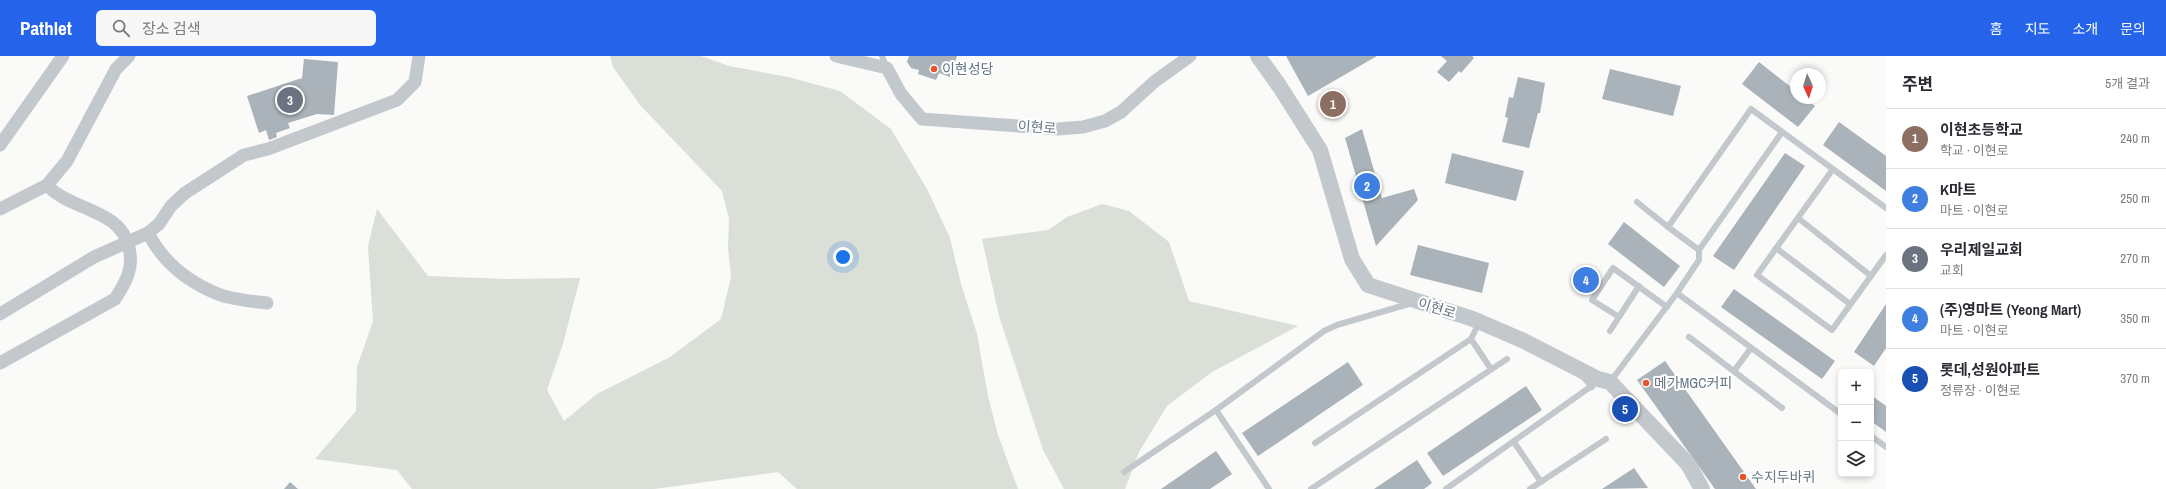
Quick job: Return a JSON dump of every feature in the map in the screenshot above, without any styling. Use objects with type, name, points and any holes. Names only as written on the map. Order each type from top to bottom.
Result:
[{"type":"street","points":[[0,144],[62,56]]},
{"type":"street","points":[[0,209],[48,185],[67,161],[116,69],[129,56]]},
{"type":"street","points":[[0,314],[94,257],[148,233],[159,224],[171,206],[185,193],[244,155],[268,148],[397,100],[414,82],[419,56]]},
{"type":"street","points":[[836,56],[884,62]]},
{"type":"street","name":"이현로","points":[[884,62],[901,94],[922,118],[1058,130],[1083,127],[1110,118],[1121,112],[1154,82],[1190,56]]},
{"type":"street","name":"이현로","points":[[1258,56],[1280,87],[1320,150],[1352,259],[1368,285],[1473,319],[1524,341],[1600,383],[1673,447],[1688,464],[1702,489]]},
{"type":"street","points":[[0,363],[115,299],[125,284],[131,269],[131,255],[128,241],[120,227],[92,210],[55,194],[48,185]]},
{"type":"street","points":[[148,233],[156,249],[165,260],[197,284],[219,294],[267,303]]},
{"type":"lane","points":[[1668,227],[1751,109],[1886,208]]},
{"type":"lane","points":[[1446,489],[1600,383],[1667,307],[1699,260],[1699,250],[1782,132]]},
{"type":"lane","points":[[1833,169],[1758,275],[1832,330],[1886,254]]},
{"type":"lane","points":[[1637,202],[1699,250]]},
{"type":"lane","points":[[1798,218],[1871,276]]},
{"type":"lane","points":[[1776,248],[1850,304]]},
{"type":"lane","points":[[1619,317],[1592,300],[1613,268],[1667,307]]},
{"type":"lane","points":[[1610,332],[1639,286]]},
{"type":"lane","points":[[1677,293],[1838,412]]},
{"type":"lane","points":[[1124,472],[1216,410],[1324,331],[1337,325],[1412,304],[1478,326],[1578,371],[1600,383]]},
{"type":"lane","points":[[1315,443],[1471,339],[1478,326]]},
{"type":"lane","points":[[1689,337],[1782,408]]},
{"type":"lane","points":[[1471,339],[1491,369]]},
{"type":"lane","points":[[1734,371],[1751,348]]},
{"type":"lane","points":[[1311,489],[1507,359]]},
{"type":"lane","points":[[1216,410],[1269,489]]},
{"type":"lane","points":[[1874,438],[1886,447]]},
{"type":"lane","points":[[1530,489],[1606,439]]},
{"type":"lane","points":[[1514,442],[1541,482]]},
{"type":"shaded area","points":[[610,56],[701,56],[729,66],[788,77],[840,91],[891,129],[927,189],[950,238],[961,284],[977,334],[988,396],[998,435],[1018,489],[797,489],[778,472],[654,489],[412,489],[397,470],[315,459],[356,411],[357,367],[373,321],[368,246],[377,209],[428,276],[506,279],[580,278],[563,344],[547,390],[564,421],[597,394],[670,357],[721,319],[731,277],[728,248],[729,219],[722,191],[640,105],[613,67]]},
{"type":"shaded area","points":[[1102,204],[1129,211],[1169,242],[1189,301],[1298,326],[1212,372],[1167,406],[1139,452],[1125,489],[1064,489],[1043,450],[999,316],[982,239],[1048,230],[1067,217]]},
{"type":"building","name":"이현성당","points":[[909,56],[957,56],[950,77],[939,73],[936,80],[918,74],[919,70],[911,68],[907,62]]},
{"type":"building","points":[[1286,56],[1377,56],[1308,96]]},
{"type":"building","points":[[1441,56],[1472,56],[1474,58],[1461,73],[1459,71],[1449,82],[1437,72],[1447,61]]},
{"type":"building","points":[[304,59],[338,62],[334,115],[317,114],[288,123],[290,128],[276,133],[277,137],[269,140],[266,130],[259,133],[247,96],[302,78]]},
{"type":"building","points":[[1759,62],[1790,86],[1790,104],[1812,104],[1815,106],[1798,127],[1742,84]]},
{"type":"building","points":[[1610,69],[1681,86],[1673,116],[1602,99]]},
{"type":"building","points":[[1518,77],[1545,83],[1540,113],[1538,113],[1529,148],[1502,142],[1508,118],[1505,117],[1509,97],[1513,98]]},
{"type":"building","points":[[1839,122],[1886,156],[1886,191],[1823,145]]},
{"type":"building","points":[[1362,129],[1382,198],[1414,189],[1418,200],[1376,246],[1345,138]]},
{"type":"building","points":[[1452,153],[1524,171],[1516,201],[1445,183]]},
{"type":"building","points":[[1785,153],[1805,166],[1734,270],[1713,256]]},
{"type":"building","points":[[1624,222],[1680,266],[1664,287],[1608,244]]},
{"type":"building","points":[[1418,245],[1489,263],[1482,293],[1410,275]]},
{"type":"building","points":[[1734,289],[1835,361],[1822,379],[1721,307]]},
{"type":"building","points":[[1886,304],[1886,348],[1874,366],[1854,352]]},
{"type":"building","points":[[1665,361],[1756,489],[1715,489],[1637,380]]},
{"type":"building","points":[[1348,362],[1363,385],[1258,456],[1242,433]]},
{"type":"building","points":[[1526,386],[1542,410],[1443,476],[1427,453]]},
{"type":"building","points":[[1874,397],[1886,406],[1886,432],[1874,423]]},
{"type":"building","points":[[1216,451],[1232,474],[1210,489],[1161,489]]},
{"type":"building","points":[[1417,460],[1432,483],[1424,489],[1374,489]]},
{"type":"building","points":[[1634,468],[1648,488],[1602,489]]},
{"type":"building","points":[[290,482],[298,489],[284,489]]},
{"type":"place","name":"이현성당","points":[[934,69]]},
{"type":"place","name":"우리제일교회","points":[[290,100]]},
{"type":"place","name":"이현초등학교","points":[[1333,104]]},
{"type":"place","name":"K마트","points":[[1367,186]]},
{"type":"place","name":"(주)영마트 (Yeong Mart)","points":[[1586,280]]},
{"type":"place","name":"메가MGC커피","points":[[1646,383]]},
{"type":"place","name":"롯데,성원아파트","points":[[1625,409]]},
{"type":"place","name":"수지두바퀴","points":[[1743,477]]}]
